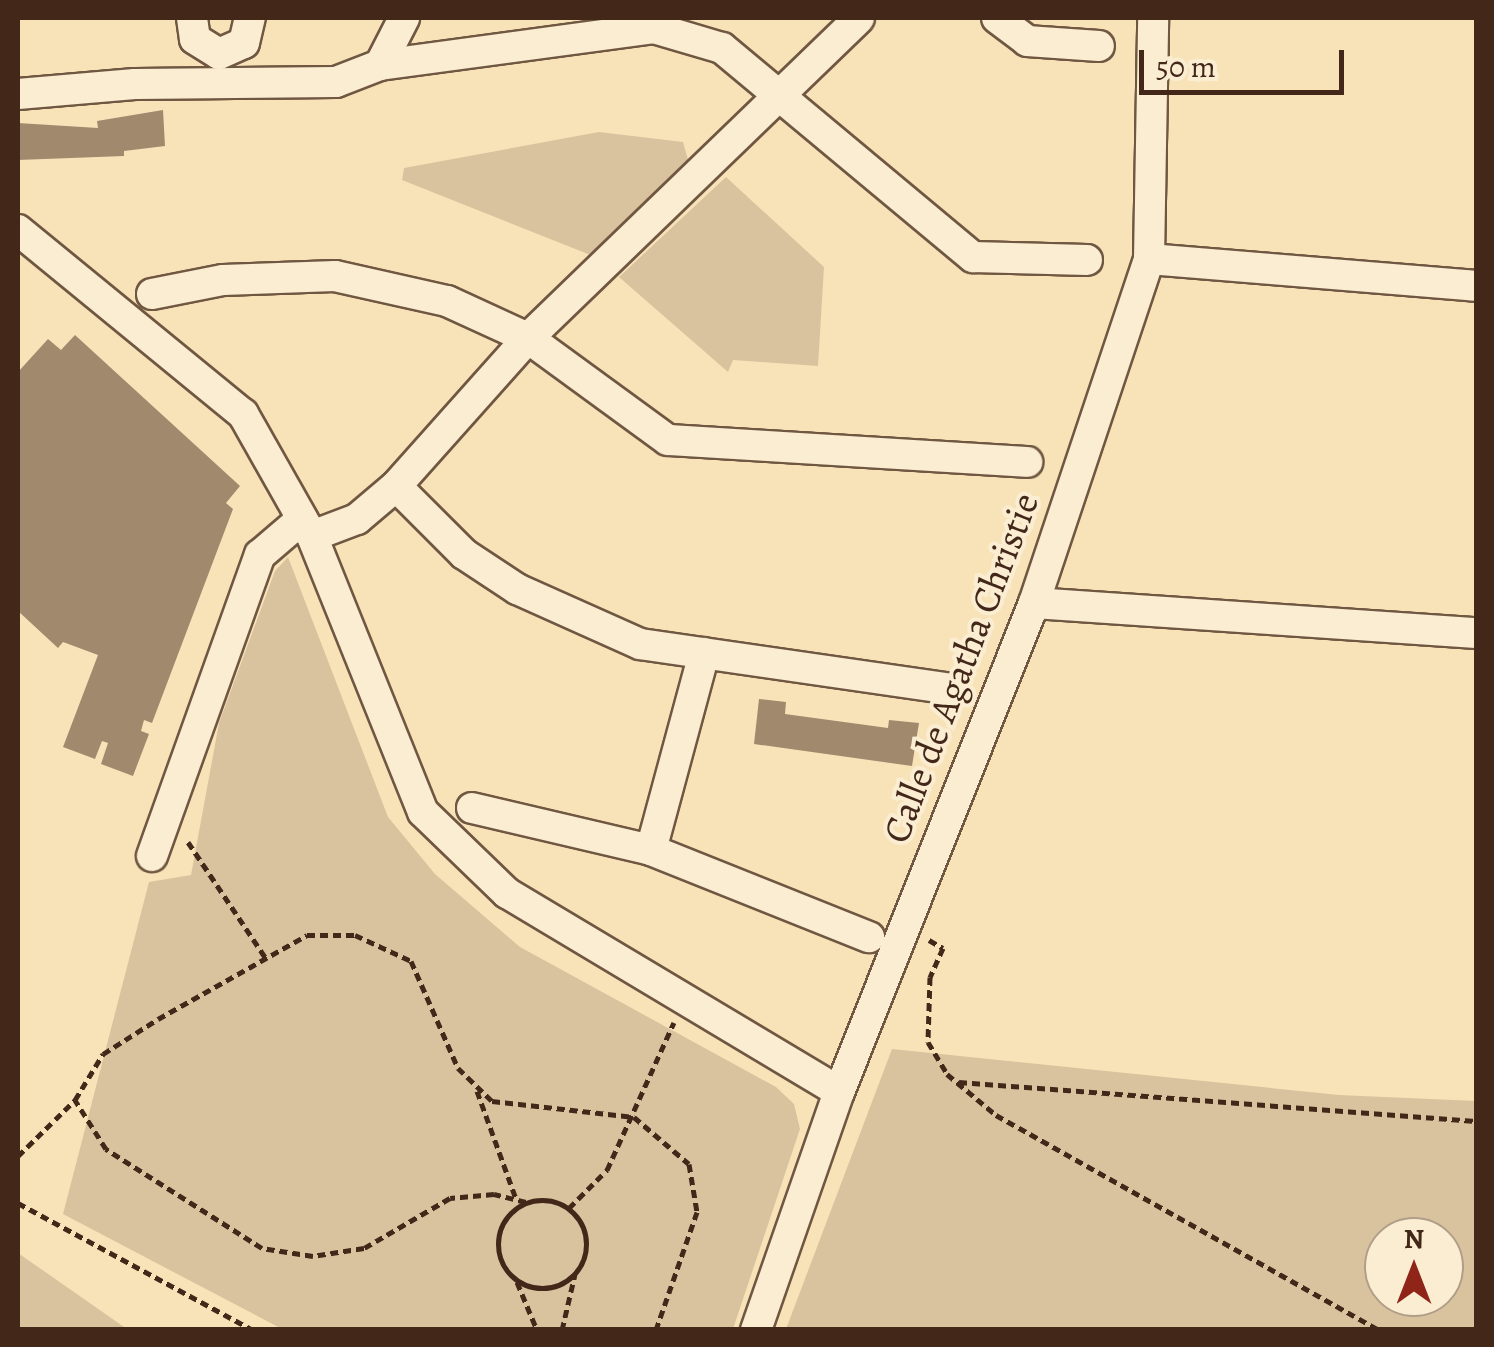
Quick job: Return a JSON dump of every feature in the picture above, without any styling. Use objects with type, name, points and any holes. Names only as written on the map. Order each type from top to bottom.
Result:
[{"type":"street","points":[[188,19],[201,47],[228,54],[249,34],[250,18]]},
{"type":"street","points":[[380,64],[404,18]]},
{"type":"street","points":[[152,856],[260,554],[307,527],[357,520],[396,486],[528,338],[859,18]]},
{"type":"street","points":[[997,18],[1027,41],[1098,46]]},
{"type":"street","name":"Calle de Agatha Christie","points":[[756,1330],[839,1092],[1034,603],[1150,259],[1153,18]]},
{"type":"street","points":[[18,94],[135,84],[336,82],[380,64],[654,28],[722,48],[782,92],[973,257],[1087,260]]},
{"type":"street","points":[[18,230],[243,414],[307,527],[424,812],[507,893],[839,1092]]},
{"type":"street","points":[[1150,259],[1476,286]]},
{"type":"street","points":[[152,294],[224,280],[336,276],[448,301],[528,338],[668,440],[1027,462]]},
{"type":"street","points":[[396,486],[464,554],[517,589],[640,644],[952,688]]},
{"type":"street","points":[[1034,603],[1476,633]]},
{"type":"street","points":[[651,850],[704,653]]},
{"type":"street","points":[[472,808],[651,850],[868,936]]},
{"type":"path","points":[[168,812],[266,960]]},
{"type":"path","points":[[904,929],[943,948],[930,977],[928,1042],[956,1082],[996,1115],[1379,1330]]},
{"type":"path","points":[[18,1156],[75,1100],[103,1054],[307,935],[355,935],[410,961],[458,1068],[492,1101],[634,1117],[689,1164],[697,1212],[656,1330]]},
{"type":"path","points":[[568,1208],[607,1170],[634,1117],[682,1001]]},
{"type":"path","points":[[956,1082],[1476,1122]]},
{"type":"path","points":[[478,1091],[516,1199]]},
{"type":"path","points":[[75,1100],[106,1150],[262,1248],[313,1256],[364,1248],[450,1198],[494,1194],[568,1208]]},
{"type":"path","points":[[526,1202],[499,1233],[501,1261],[516,1280],[538,1330]]},
{"type":"path","points":[[18,1203],[253,1330]]},
{"type":"path","points":[[562,1330],[575,1274],[587,1248],[568,1208]]},
{"type":"path","points":[[516,1280],[549,1288],[575,1274]]},
{"type":"shaded area","points":[[599,132],[683,142],[689,163],[598,258],[402,180],[404,168]]},
{"type":"shaded area","points":[[726,177],[824,267],[818,366],[733,360],[728,372],[619,277]]},
{"type":"shaded area","points":[[288,557],[388,817],[435,874],[520,947],[776,1087],[794,1104],[800,1129],[733,1329],[282,1329],[63,1214],[149,882],[191,875],[219,723],[275,571]]},
{"type":"shaded area","points":[[892,1049],[1339,1095],[1476,1101],[1476,1329],[786,1329]]},
{"type":"shaded area","points":[[18,1253],[127,1329],[18,1329]]},
{"type":"building","points":[[163,110],[165,146],[124,151],[124,156],[18,160],[18,123],[98,128],[97,121]]},
{"type":"building","points":[[75,335],[240,486],[226,503],[233,509],[152,723],[144,720],[141,731],[149,734],[133,776],[101,764],[108,743],[102,741],[95,759],[63,747],[98,655],[63,642],[58,648],[18,611],[18,372],[48,339],[61,350]]},
{"type":"building","points":[[759,699],[786,702],[785,714],[888,728],[889,720],[919,723],[912,766],[754,744]]}]
